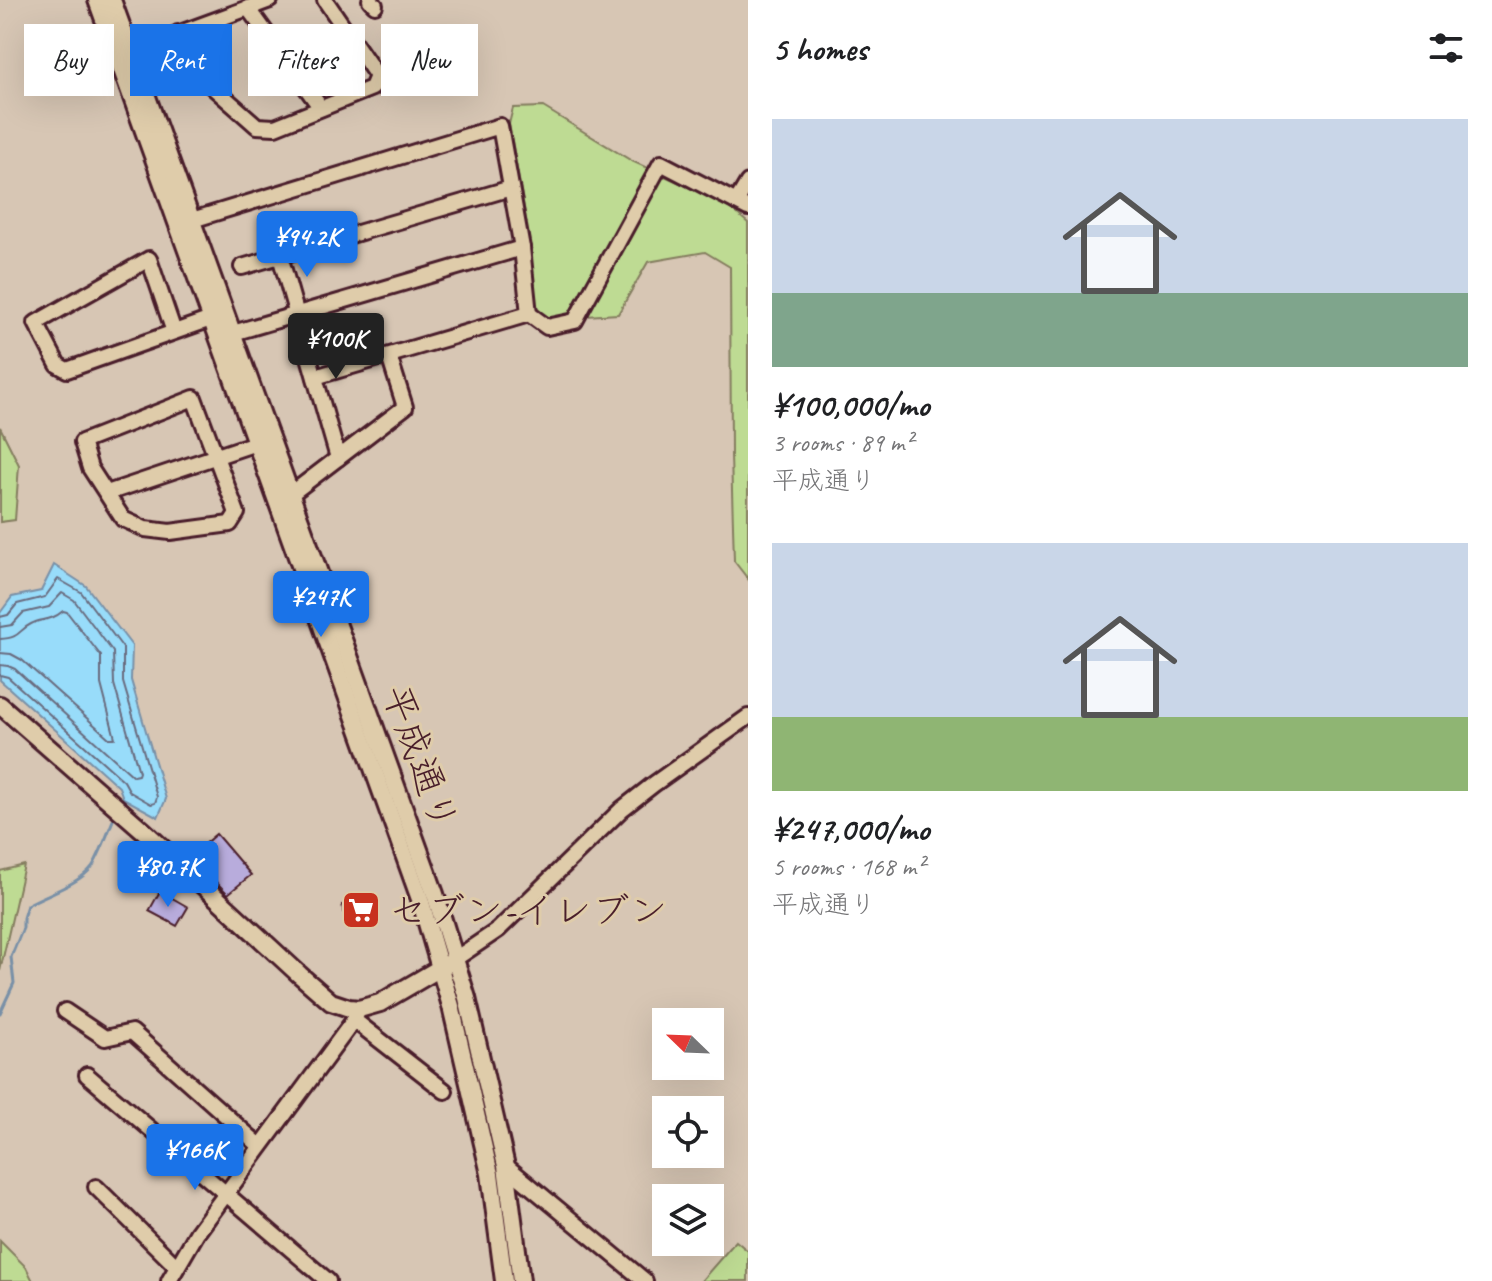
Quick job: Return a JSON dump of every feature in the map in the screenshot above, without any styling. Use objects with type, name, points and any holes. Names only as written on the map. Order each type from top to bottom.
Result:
[{"type":"street","name":"平成通り","points":[[97,0],[420,899],[467,998],[506,1166],[521,1281]]},
{"type":"street","name":"平成通り","points":[[112,0],[130,48]]},
{"type":"street","points":[[203,24],[270,0]]},
{"type":"street","points":[[223,96],[257,126],[275,127],[372,88],[377,76],[325,0]]},
{"type":"street","points":[[248,8],[321,108]]},
{"type":"street","name":"平成通り","points":[[147,96],[435,894],[448,963],[451,1006],[490,1174],[504,1281]]},
{"type":"street","points":[[192,220],[500,126],[522,248],[529,314],[547,327],[575,321],[661,163],[742,205],[748,182]]},
{"type":"street","points":[[242,267],[511,188]]},
{"type":"street","points":[[233,333],[522,248]]},
{"type":"street","points":[[280,256],[338,458]]},
{"type":"street","points":[[174,332],[149,259],[36,323],[58,365],[67,370],[211,319]]},
{"type":"street","points":[[315,377],[529,314]]},
{"type":"street","points":[[291,494],[405,407],[389,356]]},
{"type":"street","points":[[194,398],[215,457],[237,513],[230,524],[170,532],[145,529],[123,519],[90,468],[82,442],[194,398]]},
{"type":"street","points":[[107,493],[256,443]]},
{"type":"street","points":[[0,705],[331,1002],[349,1008],[445,1091]]},
{"type":"street","points":[[169,1281],[197,1233],[357,1015],[448,963],[498,930],[622,809],[748,717]]},
{"type":"street","points":[[65,1011],[105,1038],[132,1032],[260,1146]]},
{"type":"street","points":[[87,1075],[328,1281]]},
{"type":"street","points":[[506,1166],[645,1281]]},
{"type":"street","points":[[96,1187],[176,1266]]},
{"type":"green space","points":[[543,107],[632,161],[726,204],[748,223],[748,579],[734,561],[730,267],[705,252],[648,262],[618,314],[537,319],[525,272],[527,224],[509,124],[513,108]]},
{"type":"green space","points":[[0,427],[19,465],[15,520],[0,522]]},
{"type":"green space","points":[[24,865],[0,971],[0,871]]},
{"type":"green space","points":[[0,1241],[26,1267],[33,1281],[0,1281]]},
{"type":"green space","points":[[736,1241],[748,1251],[748,1281],[701,1281]]},
{"type":"water","points":[[54,565],[86,586],[132,646],[131,680],[166,799],[158,817],[123,798],[119,787],[0,680],[0,613],[12,597],[41,591]]},
{"type":"building","points":[[216,834],[251,875],[228,894],[190,856]]},
{"type":"building","points":[[160,891],[188,907],[177,926],[149,911]]},
{"type":"building","points":[[373,896],[377,911],[346,920],[342,905]]},
{"type":"waterway","points":[[0,1013],[14,983],[11,957],[23,928],[27,905],[70,884],[92,867],[115,815]]},
{"type":"place","name":"セブン-イレブン","points":[[361,910]]}]
